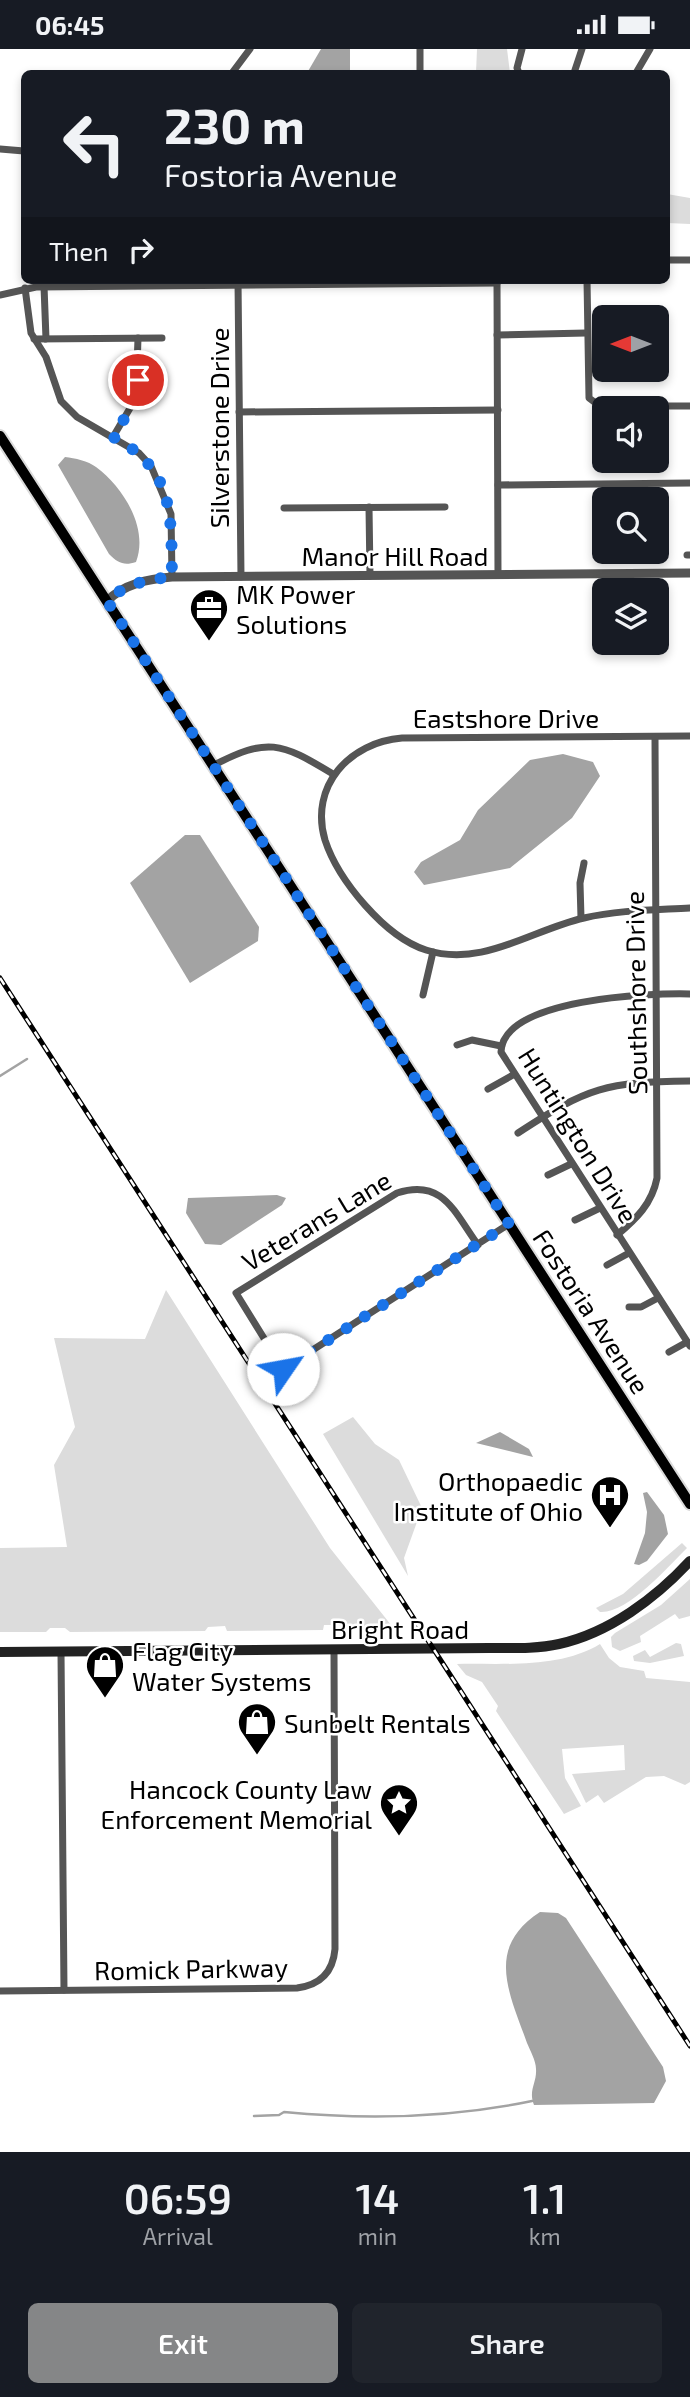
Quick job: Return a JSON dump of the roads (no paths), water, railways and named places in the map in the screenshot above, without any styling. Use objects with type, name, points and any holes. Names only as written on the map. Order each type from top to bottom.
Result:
[{"type":"main road","name":"Fostoria Avenue","points":[[0,436],[690,1504]]},
{"type":"main road","name":"Bright Road","points":[[0,1652],[334,1650],[558,1645],[627,1614],[655,1595],[690,1561]]},
{"type":"street","points":[[234,70],[250,49]]},
{"type":"street","points":[[420,49],[420,70]]},
{"type":"street","points":[[518,70],[522,49]]},
{"type":"street","points":[[575,70],[582,49]]},
{"type":"street","points":[[637,70],[645,49]]},
{"type":"street","points":[[638,70],[650,49]]},
{"type":"street","points":[[0,149],[21,151]]},
{"type":"street","points":[[670,260],[690,260]]},
{"type":"street","points":[[0,295],[44,286],[141,284]]},
{"type":"street","name":"Silverstone Drive","points":[[238,284],[240,577]]},
{"type":"street","points":[[497,284],[498,575]]},
{"type":"street","points":[[586,284],[587,387],[593,401],[608,406],[690,406]]},
{"type":"street","points":[[44,286],[46,339]]},
{"type":"street","points":[[25,288],[34,339],[46,358],[53,386],[65,406],[77,418],[113,437],[148,461],[168,503],[172,577]]},
{"type":"street","points":[[497,335],[586,333]]},
{"type":"street","points":[[113,437],[136,398],[138,338]]},
{"type":"street","points":[[34,339],[162,338]]},
{"type":"street","points":[[239,412],[498,410]]},
{"type":"street","points":[[498,485],[690,483]]},
{"type":"street","points":[[369,507],[370,576]]},
{"type":"street","points":[[284,508],[445,507]]},
{"type":"street","name":"Manor Hill Road","points":[[107,601],[117,592],[134,585],[172,577],[690,573]]},
{"type":"street","name":"Eastshore Drive","points":[[332,774],[357,751],[390,739],[690,736]]},
{"type":"street","name":"Southshore Drive","points":[[617,1235],[641,1213],[656,1184],[655,737]]},
{"type":"street","points":[[212,766],[245,750],[268,746],[290,750],[332,774],[322,817],[330,850],[378,921],[405,941],[433,952],[460,955],[483,953],[581,918],[690,908]]},
{"type":"street","points":[[581,918],[580,883],[584,863]]},
{"type":"street","points":[[422,995],[433,952]]},
{"type":"street","name":"Huntington Drive","points":[[688,1344],[513,1075],[502,1057],[501,1046],[513,1030],[565,1006],[615,995],[690,993]]},
{"type":"street","points":[[457,1045],[472,1039],[501,1046]]},
{"type":"street","points":[[488,1089],[513,1075]]},
{"type":"street","points":[[518,1133],[564,1102],[596,1089],[619,1084],[690,1081]]},
{"type":"street","points":[[548,1175],[571,1164]]},
{"type":"street","name":"Veterans Lane","points":[[411,1188],[431,1189],[446,1201],[478,1244],[283,1369],[236,1293],[397,1193],[411,1188]]},
{"type":"street","points":[[575,1220],[600,1208]]},
{"type":"street","points":[[478,1244],[509,1224]]},
{"type":"street","points":[[607,1265],[629,1253]]},
{"type":"street","points":[[629,1307],[641,1307],[658,1298]]},
{"type":"street","points":[[668,1352],[688,1344]]},
{"type":"street","name":"Romick Parkway","points":[[61,1652],[64,1990],[297,1988],[314,1984],[328,1972],[335,1949],[334,1650]]},
{"type":"street","points":[[0,1991],[64,1990]]},
{"type":"waterway","points":[[0,1076],[27,1059]]},
{"type":"waterway","points":[[254,2116],[279,2115],[284,2112],[408,2116],[470,2111],[532,2101]]},
{"type":"railway","points":[[0,978],[690,2046]]},
{"type":"place","name":"MK Power Solutions","points":[[209,642]]},
{"type":"place","name":"Orthopaedic Institute of Ohio","points":[[610,1529]]},
{"type":"place","name":"Flag City Water Systems","points":[[105,1699]]},
{"type":"place","name":"Sunbelt Rentals","points":[[257,1756]]},
{"type":"place","name":"Hancock County Law Enforcement Memorial","points":[[399,1837]]}]
